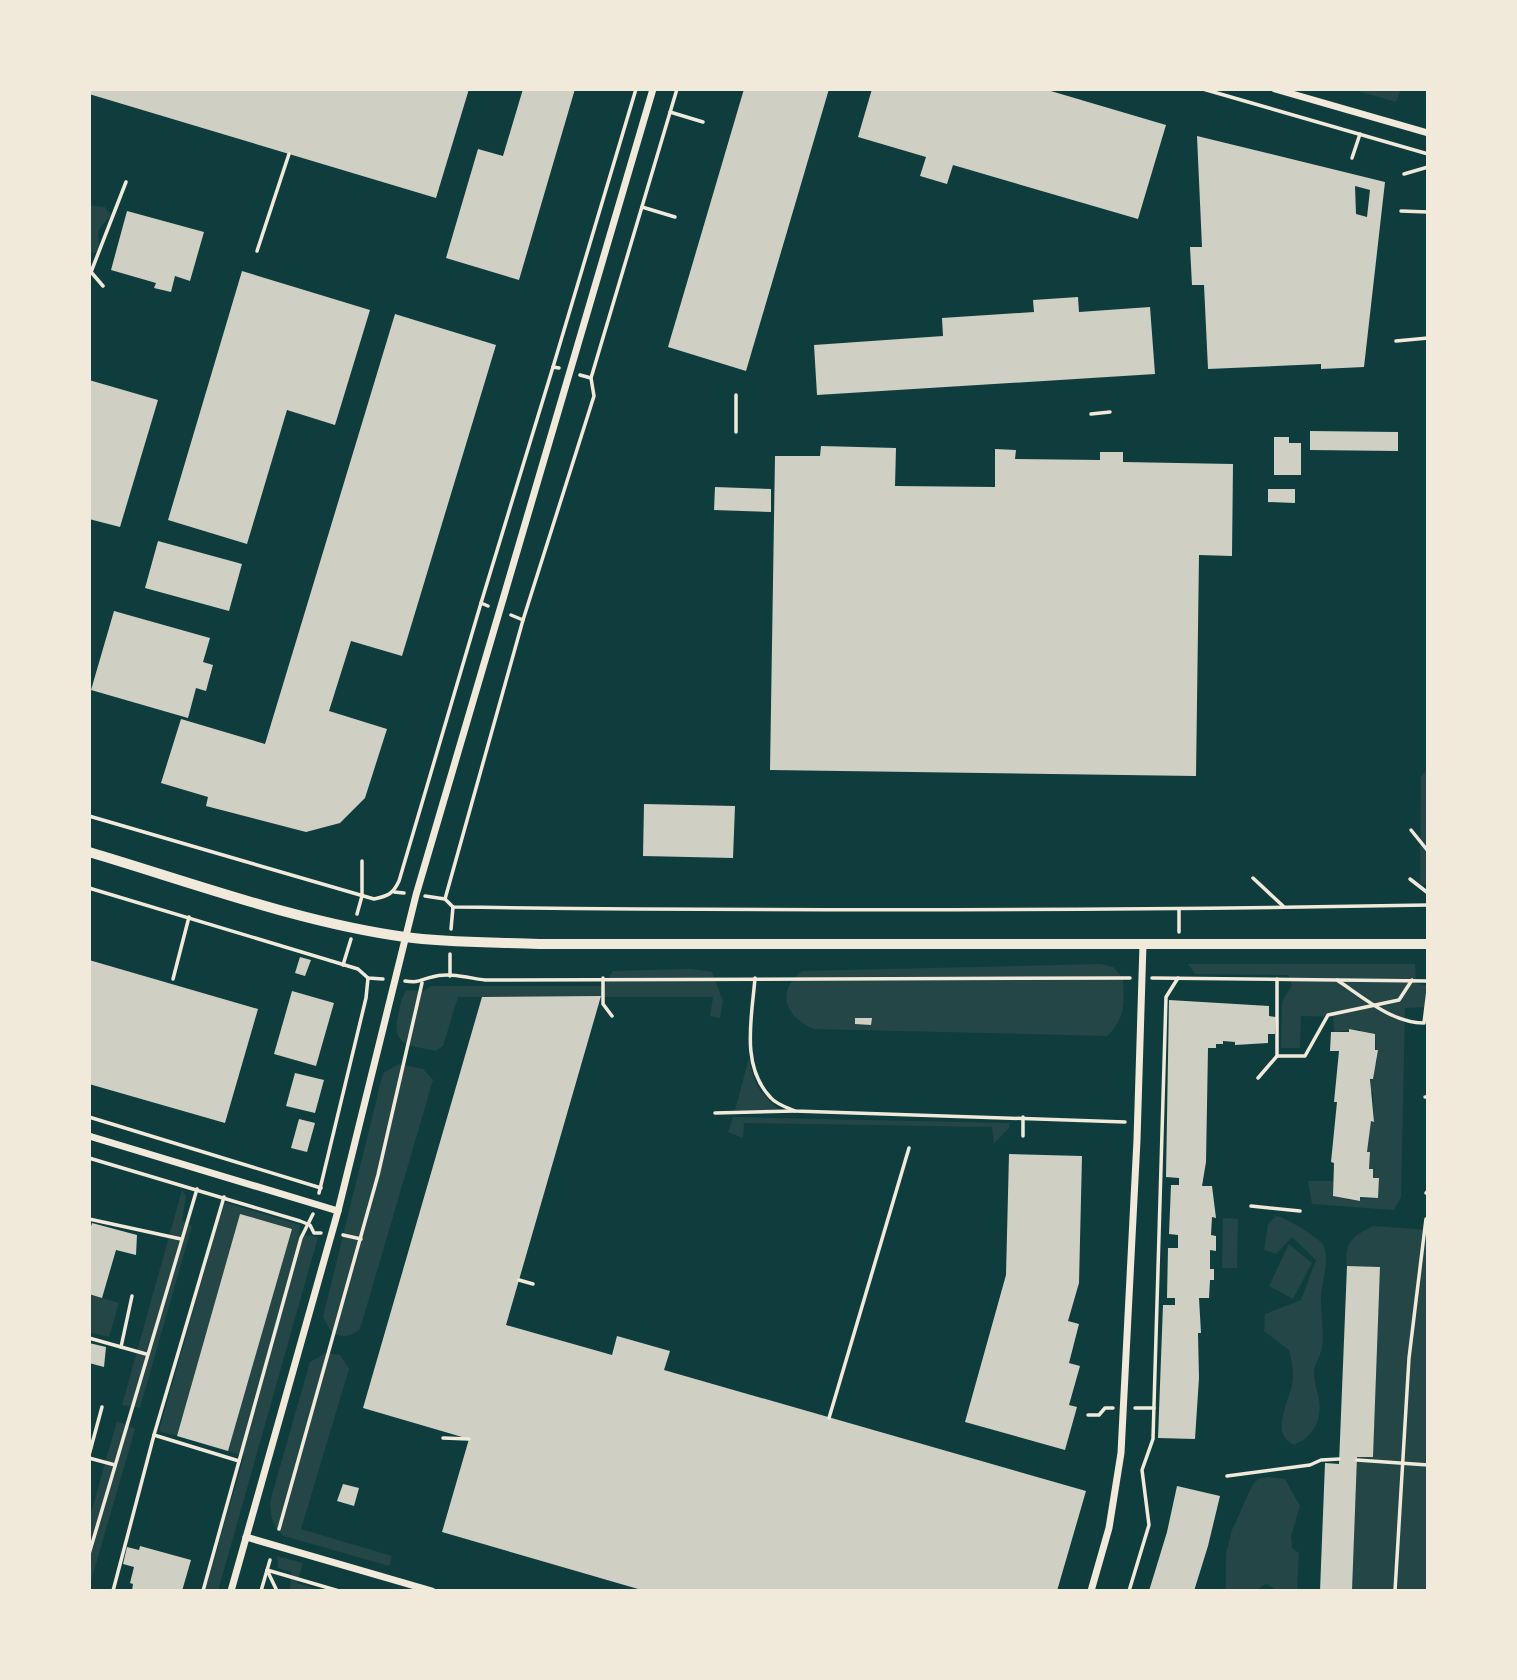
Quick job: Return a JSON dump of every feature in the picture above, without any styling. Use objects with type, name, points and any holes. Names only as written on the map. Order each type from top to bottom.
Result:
[{"type":"street","points":[[231,1591],[332,1234],[405,937],[653,89]]},
{"type":"street","points":[[1275,89],[1428,133]]},
{"type":"street","points":[[89,852],[277,908],[405,937],[539,944],[1428,944]]},
{"type":"street","points":[[1091,1591],[1109,1528],[1121,1453],[1138,1122],[1143,944]]},
{"type":"street","points":[[89,1136],[338,1211]]},
{"type":"street","points":[[246,1537],[432,1591]]},
{"type":"path","points":[[553,366],[636,89]]},
{"type":"path","points":[[591,379],[677,89]]},
{"type":"path","points":[[1203,89],[1428,154]]},
{"type":"path","points":[[670,112],[703,121]]},
{"type":"path","points":[[1352,158],[1360,134]]},
{"type":"path","points":[[257,251],[289,154]]},
{"type":"path","points":[[1404,174],[1428,167]]},
{"type":"path","points":[[103,286],[91,272],[126,182]]},
{"type":"path","points":[[642,207],[675,217]]},
{"type":"path","points":[[1401,211],[1428,212]]},
{"type":"path","points":[[1396,341],[1428,338]]},
{"type":"path","points":[[736,395],[736,432]]},
{"type":"path","points":[[1091,414],[1110,412]]},
{"type":"path","points":[[89,816],[374,899],[387,897],[394,892],[399,881],[449,713]]},
{"type":"path","points":[[492,725],[445,899],[453,907],[762,911],[1428,905]]},
{"type":"path","points":[[1411,830],[1428,851]]},
{"type":"path","points":[[1253,878],[1285,907]]},
{"type":"path","points":[[1410,879],[1428,893]]},
{"type":"path","points":[[89,888],[358,969],[368,978],[422,983],[432,976],[485,979],[1124,978]]},
{"type":"path","points":[[1178,909],[1179,944]]},
{"type":"path","points":[[173,979],[189,917]]},
{"type":"path","points":[[1142,977],[1428,981]]},
{"type":"path","points":[[89,1117],[321,1188],[366,998],[368,978]]},
{"type":"path","points":[[603,978],[603,1004],[612,1016]]},
{"type":"path","points":[[755,978],[750,1054],[758,1078],[772,1100],[795,1111]]},
{"type":"path","points":[[1129,1591],[1149,1525],[1142,1470],[1153,1439],[1166,997],[1178,978]]},
{"type":"path","points":[[1258,1078],[1277,1056],[1277,979]]},
{"type":"path","points":[[1336,979],[1410,1023],[1424,1023],[1428,991]]},
{"type":"path","points":[[1277,1056],[1305,1056],[1328,1015],[1399,1000],[1412,980]]},
{"type":"path","points":[[279,1529],[361,1239],[422,983]]},
{"type":"path","points":[[715,1113],[795,1111],[1138,1122]]},
{"type":"path","points":[[1023,1117],[1023,1136]]},
{"type":"path","points":[[829,1418],[909,1148]]},
{"type":"path","points":[[89,1158],[310,1225],[314,1233],[361,1239]]},
{"type":"path","points":[[89,1554],[197,1189]]},
{"type":"path","points":[[113,1591],[224,1197]]},
{"type":"path","points":[[1251,1206],[1300,1211]]},
{"type":"path","points":[[89,1219],[181,1239]]},
{"type":"path","points":[[1395,1591],[1409,1358],[1426,1219]]},
{"type":"path","points":[[203,1591],[301,1238],[310,1225]]},
{"type":"path","points":[[519,1280],[533,1284]]},
{"type":"path","points":[[121,1347],[132,1296]]},
{"type":"path","points":[[89,1338],[146,1354]]},
{"type":"path","points":[[102,1407],[89,1456],[115,1465]]},
{"type":"path","points":[[155,1436],[239,1461]]},
{"type":"path","points":[[443,1438],[469,1439]]},
{"type":"path","points":[[1227,1476],[1339,1459]]},
{"type":"path","points":[[1357,1460],[1428,1465]]},
{"type":"path","points":[[261,1591],[270,1560]]},
{"type":"path","points":[[267,1570],[339,1591]]},
{"type":"path","points":[[267,1570],[277,1591]]},
{"type":"shaded area","points":[[1351,89],[1401,89],[1396,102]]},
{"type":"shaded area","points":[[89,205],[105,207],[111,216],[100,229],[100,248],[97,252],[89,253]]},
{"type":"shaded area","points":[[1428,768],[1428,885],[1420,884],[1421,777]]},
{"type":"shaded area","points":[[1101,964],[1113,967],[1123,978],[1121,1016],[1107,1036],[814,1029],[791,1012],[786,996],[793,979],[802,971]]},
{"type":"shaded area","points":[[1188,964],[1415,964],[1416,983],[1428,986],[1428,1007],[1405,1008],[1401,1197],[1394,1210],[1312,1204],[1308,1181],[1333,1181],[1333,1196],[1347,1196],[1347,1200],[1377,1198],[1379,1178],[1373,1178],[1369,1169],[1370,1152],[1367,1152],[1371,1121],[1374,1121],[1373,1092],[1370,1091],[1374,1062],[1377,1062],[1375,1034],[1360,1033],[1360,1029],[1334,1032],[1333,1017],[1301,1016],[1300,1048],[1281,1048],[1282,1002],[1292,985],[1288,975],[1195,974]]},
{"type":"shaded area","points":[[691,969],[712,972],[723,1001],[720,1018],[710,1016],[713,997],[458,997],[443,1046],[436,1051],[403,1042],[397,1031],[400,1005],[407,990],[424,991],[431,986],[604,986],[613,971]]},
{"type":"shaded area","points":[[749,1058],[759,1088],[781,1111],[735,1110]]},
{"type":"shaded area","points":[[399,1064],[423,1069],[433,1080],[360,1329],[353,1334],[340,1336],[332,1333],[323,1317],[383,1073]]},
{"type":"shaded area","points":[[733,1117],[1009,1123],[1010,1127],[994,1143],[992,1127],[744,1123],[743,1138],[728,1132]]},
{"type":"shaded area","points":[[182,1190],[186,1196],[182,1221],[192,1226],[140,1408],[122,1405]]},
{"type":"shaded area","points":[[224,1202],[300,1225],[299,1234],[318,1237],[218,1591],[205,1591],[244,1456],[228,1451],[292,1229],[240,1214],[177,1436],[159,1431]]},
{"type":"shaded area","points":[[1276,1216],[1316,1238],[1324,1246],[1326,1253],[1321,1299],[1322,1347],[1314,1372],[1319,1414],[1311,1433],[1294,1445],[1286,1440],[1282,1424],[1293,1379],[1291,1357],[1289,1350],[1264,1331],[1265,1314],[1301,1300],[1316,1260],[1292,1237],[1276,1254],[1264,1250],[1268,1224]]},
{"type":"shaded area","points":[[1223,1218],[1238,1219],[1237,1268],[1222,1268]]},
{"type":"shaded area","points":[[1374,1226],[1428,1230],[1428,1591],[1352,1591],[1357,1457],[1373,1457],[1380,1267],[1347,1266],[1346,1258],[1352,1240]]},
{"type":"shaded area","points":[[1289,1244],[1312,1263],[1293,1299],[1269,1286]]},
{"type":"shaded area","points":[[89,1294],[119,1303],[109,1337],[89,1332]]},
{"type":"shaded area","points":[[326,1353],[340,1355],[349,1369],[301,1529],[392,1556],[389,1566],[284,1536],[273,1521],[270,1502],[310,1362]]},
{"type":"shaded area","points":[[117,1421],[135,1429],[89,1588],[89,1520]]},
{"type":"shaded area","points":[[1258,1479],[1285,1479],[1300,1506],[1291,1536],[1292,1548],[1299,1553],[1297,1591],[1278,1591],[1266,1584],[1254,1591],[1226,1591],[1226,1554],[1232,1530],[1252,1486]]},
{"type":"shaded area","points":[[277,1556],[303,1563],[297,1583],[323,1591],[290,1591],[291,1572],[278,1568]]},
{"type":"building","points":[[89,89],[469,89],[436,198],[89,94]]},
{"type":"building","points":[[523,89],[575,89],[519,280],[446,258],[478,149],[503,156]]},
{"type":"building","points":[[744,89],[829,89],[746,371],[668,347]]},
{"type":"building","points":[[872,89],[1044,89],[1166,125],[1138,219],[953,165],[947,184],[920,176],[926,157],[858,137]]},
{"type":"building","points":[[1197,136],[1385,182],[1364,367],[1321,369],[1321,364],[1208,369],[1204,285],[1192,285],[1190,247],[1202,247]],"holes":[[[1355,186],[1370,190],[1367,217],[1356,214]]]},
{"type":"building","points":[[127,211],[204,232],[190,281],[175,276],[171,292],[154,288],[156,283],[111,270]]},
{"type":"building","points":[[242,271],[370,310],[335,425],[287,410],[247,544],[168,520]]},
{"type":"building","points":[[1078,297],[1079,312],[1150,307],[1155,374],[817,395],[814,345],[943,336],[942,318],[1034,312],[1033,300]]},
{"type":"building","points":[[395,314],[496,345],[402,656],[351,641],[329,711],[387,729],[365,798],[340,823],[306,832],[206,806],[208,797],[161,783],[181,719],[265,744]]},
{"type":"building","points":[[89,380],[158,400],[120,527],[89,519]]},
{"type":"building","points":[[1310,431],[1398,432],[1398,451],[1310,450]]},
{"type":"building","points":[[1274,437],[1289,437],[1289,443],[1301,443],[1301,475],[1274,475]]},
{"type":"building","points":[[821,446],[896,448],[895,486],[995,487],[995,449],[1016,450],[1015,459],[1100,460],[1100,452],[1123,452],[1123,462],[1233,464],[1232,556],[1199,555],[1196,776],[770,770],[775,456],[820,456]]},
{"type":"building","points":[[715,487],[771,489],[771,512],[714,510]]},
{"type":"building","points":[[1268,489],[1295,489],[1295,503],[1268,502]]},
{"type":"building","points":[[158,541],[242,564],[229,611],[145,588]]},
{"type":"building","points":[[114,611],[210,638],[203,662],[213,665],[206,691],[196,688],[188,718],[91,690]]},
{"type":"building","points":[[644,804],[735,806],[733,858],[643,856]]},
{"type":"building","points":[[300,957],[311,960],[305,976],[295,973]]},
{"type":"building","points":[[89,960],[258,1009],[225,1123],[89,1084]]},
{"type":"building","points":[[292,991],[334,1003],[316,1066],[274,1054]]},
{"type":"building","points":[[601,996],[506,1325],[612,1355],[617,1336],[670,1351],[664,1370],[1086,1491],[1057,1591],[645,1591],[442,1532],[469,1439],[363,1408],[482,997]]},
{"type":"building","points":[[1169,1000],[1269,1006],[1269,1016],[1276,1017],[1275,1034],[1268,1034],[1268,1043],[1235,1045],[1235,1042],[1223,1041],[1223,1044],[1216,1044],[1216,1048],[1208,1048],[1206,1162],[1202,1186],[1212,1186],[1216,1218],[1212,1217],[1211,1235],[1216,1236],[1216,1251],[1210,1250],[1210,1269],[1214,1269],[1214,1280],[1210,1280],[1209,1298],[1199,1298],[1201,1333],[1198,1333],[1199,1378],[1195,1439],[1158,1438],[1163,1305],[1175,1305],[1175,1298],[1167,1298],[1168,1248],[1178,1248],[1178,1235],[1169,1234],[1171,1185],[1179,1185],[1179,1178],[1166,1177]]},
{"type":"building","points":[[855,1018],[872,1018],[871,1025],[855,1024]]},
{"type":"building","points":[[1349,1029],[1375,1034],[1375,1050],[1378,1050],[1373,1079],[1370,1079],[1374,1122],[1371,1121],[1367,1152],[1370,1152],[1369,1169],[1373,1169],[1373,1178],[1379,1178],[1378,1198],[1360,1197],[1360,1201],[1333,1196],[1334,1163],[1331,1162],[1339,1051],[1330,1051],[1331,1032],[1349,1032]]},
{"type":"building","points":[[295,1073],[324,1080],[315,1113],[286,1106]]},
{"type":"building","points":[[299,1119],[315,1123],[307,1152],[291,1148]]},
{"type":"building","points":[[1009,1154],[1082,1156],[1079,1283],[1068,1321],[1079,1324],[1069,1363],[1080,1366],[1069,1405],[1077,1407],[1065,1450],[965,1422],[1006,1275]]},
{"type":"building","points":[[240,1214],[292,1229],[228,1451],[177,1436]]},
{"type":"building","points":[[92,1223],[137,1235],[136,1255],[116,1250],[102,1298],[89,1294],[89,1233]]},
{"type":"building","points":[[1347,1266],[1380,1267],[1373,1457],[1357,1457],[1352,1591],[1320,1591],[1325,1463],[1339,1464]]},
{"type":"building","points":[[89,1343],[106,1347],[104,1367],[89,1363]]},
{"type":"building","points":[[343,1484],[359,1488],[354,1506],[337,1501]]},
{"type":"building","points":[[1177,1486],[1220,1496],[1208,1546],[1194,1591],[1149,1591],[1167,1532]]},
{"type":"building","points":[[140,1546],[191,1560],[182,1591],[132,1591],[133,1584],[130,1583],[134,1567],[123,1564],[127,1547],[139,1550]]}]
